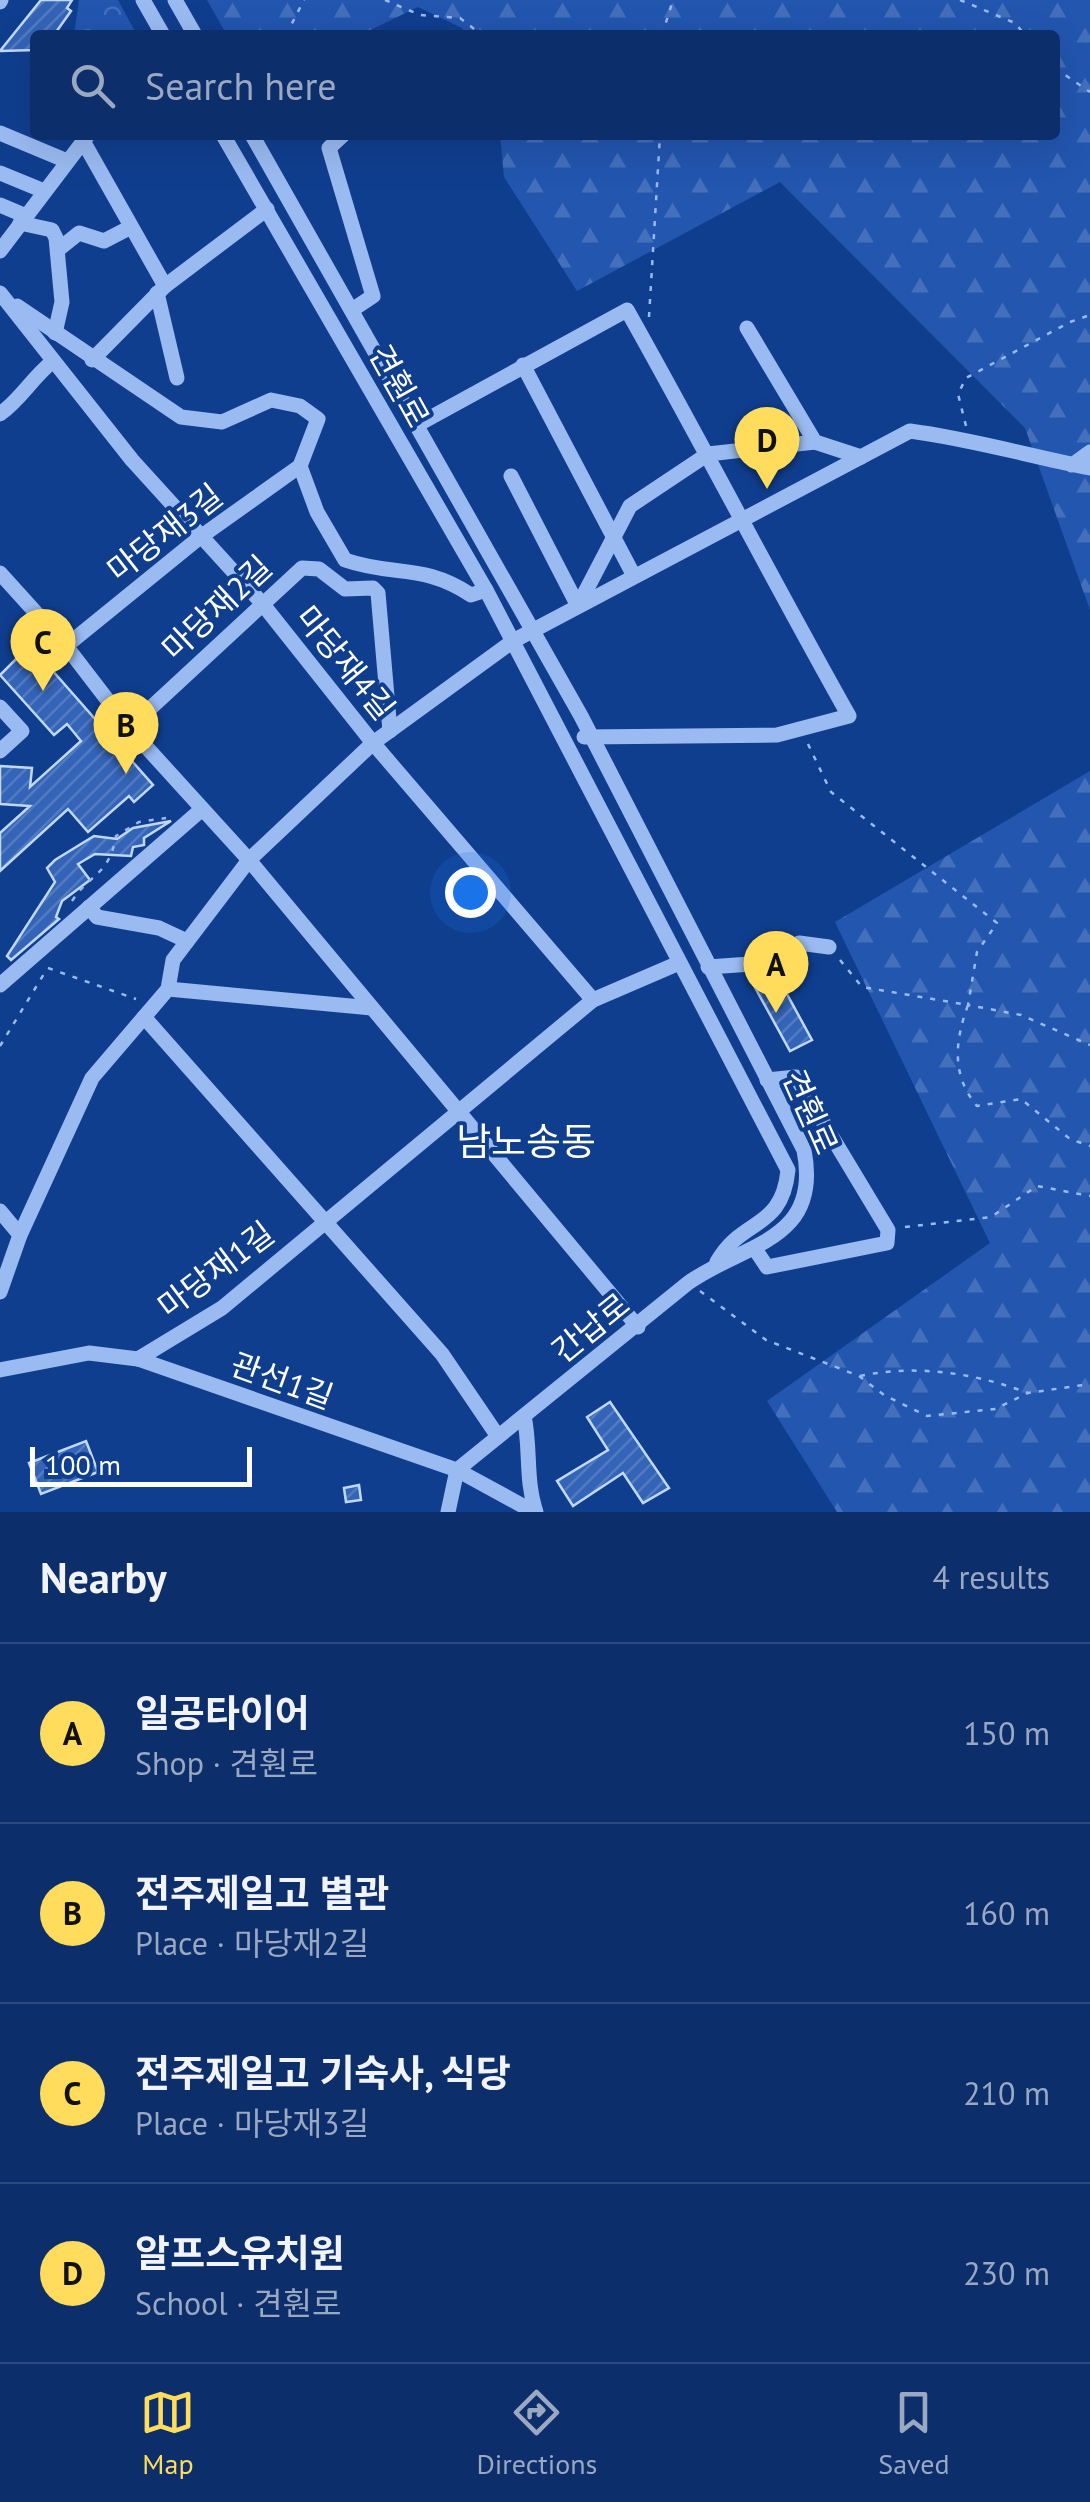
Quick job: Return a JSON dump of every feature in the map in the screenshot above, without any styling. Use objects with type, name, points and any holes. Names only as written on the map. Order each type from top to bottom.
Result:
[{"type":"street","points":[[143,0],[160,30]]},
{"type":"street","points":[[175,0],[192,30]]},
{"type":"street","points":[[0,133],[67,161]]},
{"type":"street","points":[[0,250],[83,140]]},
{"type":"street","points":[[86,140],[161,289],[177,378]]},
{"type":"street","name":"견훤로","points":[[226,140],[486,590],[788,1170],[785,1198],[772,1214],[727,1244],[717,1262]]},
{"type":"street","name":"견훤로","points":[[255,140],[590,734],[804,1150],[810,1181],[799,1210],[778,1234],[754,1250],[717,1262]]},
{"type":"street","points":[[338,140],[329,148],[373,296],[352,310]]},
{"type":"street","points":[[0,172],[44,191]]},
{"type":"street","points":[[0,205],[52,230],[58,248],[62,302],[56,333]]},
{"type":"street","points":[[92,360],[161,289],[267,209]]},
{"type":"street","points":[[58,248],[79,233],[104,241],[131,227]]},
{"type":"street","points":[[0,294],[181,418],[222,422],[271,400],[300,406],[318,419],[300,466],[318,512],[345,560],[366,567],[423,570],[471,595],[486,590]]},
{"type":"street","name":"마당재4길","points":[[0,294],[199,538],[261,602],[374,743],[594,1000]]},
{"type":"street","name":"견훤로","points":[[417,426],[627,310],[640,332]]},
{"type":"street","points":[[747,328],[815,442]]},
{"type":"street","points":[[569,744],[590,734],[777,735],[850,716],[738,521],[708,454],[640,332]]},
{"type":"street","points":[[0,414],[21,396],[31,378],[52,362]]},
{"type":"street","points":[[523,365],[634,576]]},
{"type":"street","points":[[0,1292],[20,1235],[92,1078],[168,989],[173,960],[249,860],[390,730],[513,641],[910,431],[982,440],[1031,458],[1090,468]]},
{"type":"street","points":[[578,606],[630,506],[708,454],[815,442],[862,457]]},
{"type":"street","points":[[1072,464],[1090,452]]},
{"type":"street","name":"마당재3길","points":[[66,646],[199,538],[300,466]]},
{"type":"street","points":[[511,476],[578,606]]},
{"type":"street","name":"마당재2길","points":[[130,728],[261,602],[302,568],[319,569],[345,589],[373,588],[378,593],[390,730]]},
{"type":"street","points":[[0,573],[66,646],[201,810],[249,860],[638,1327]]},
{"type":"street","points":[[0,707],[22,732],[0,751]]},
{"type":"street","points":[[0,985],[201,810]]},
{"type":"street","points":[[89,907],[97,917],[160,928],[187,941]]},
{"type":"street","points":[[708,967],[780,962],[799,942],[829,947]]},
{"type":"street","name":"마당재1길","points":[[138,1359],[222,1308],[594,1000],[679,963]]},
{"type":"street","points":[[168,989],[372,1008]]},
{"type":"street","name":"마당재1길","points":[[148,1013],[228,1111],[442,1354],[497,1435]]},
{"type":"street","points":[[754,1250],[767,1267],[887,1244],[888,1230],[796,1077],[767,1080]]},
{"type":"street","points":[[0,1210],[20,1235]]},
{"type":"street","name":"간납로","points":[[456,1470],[717,1262]]},
{"type":"street","name":"관선1길","points":[[0,1370],[89,1352],[138,1359],[456,1470],[535,1512]]},
{"type":"street","points":[[524,1416],[529,1438],[527,1481],[535,1512]]},
{"type":"street","points":[[448,1512],[456,1470]]},
{"type":"path","points":[[289,30],[304,0]]},
{"type":"path","points":[[384,0],[420,15],[460,18],[476,30]]},
{"type":"path","points":[[664,30],[673,0]]},
{"type":"path","points":[[960,0],[1015,23],[1021,30]]},
{"type":"path","points":[[1060,71],[1090,92]]},
{"type":"path","points":[[640,332],[650,315],[650,237],[660,140]]},
{"type":"path","points":[[982,440],[965,425],[958,394],[962,382],[1070,322],[1090,316]]},
{"type":"path","points":[[801,728],[831,792],[997,923],[977,952],[968,1006],[956,1040],[962,1089],[976,1106],[1022,1099],[1070,1139],[1090,1146]]},
{"type":"path","points":[[65,928],[61,922],[74,896],[112,858],[116,836],[139,822],[166,817],[177,830]]},
{"type":"path","points":[[829,947],[862,986],[1021,1015],[1090,1044]]},
{"type":"path","points":[[0,1046],[48,968],[114,989],[148,1013]]},
{"type":"path","points":[[888,1230],[943,1219],[991,1217],[1021,1193],[1037,1186],[1090,1196]]},
{"type":"path","points":[[688,1283],[766,1340],[859,1376],[884,1395],[927,1416],[995,1409],[1028,1393],[1090,1384]]},
{"type":"path","points":[[859,1376],[892,1369],[948,1372],[1028,1393]]},
{"type":"green space","points":[[79,0],[118,0],[134,30],[75,30]]},
{"type":"green space","points":[[207,0],[1090,0],[1090,610],[1025,428],[780,182],[577,291],[504,177],[500,140],[1060,140],[1060,30],[463,30],[418,7],[370,30],[224,30]]},
{"type":"green space","points":[[1090,771],[1090,1512],[837,1512],[767,1401],[990,1243],[835,922]]},
{"type":"building","points":[[41,0],[72,0],[67,8],[71,11],[58,30],[30,30],[30,50],[0,51]]},
{"type":"building","points":[[30,645],[153,785],[134,802],[129,796],[88,832],[68,809],[0,871],[0,833],[30,806],[0,804],[0,766],[32,768],[30,787],[81,741],[67,724],[54,735],[0,675]]},
{"type":"building","points":[[171,821],[144,838],[144,845],[133,847],[131,856],[95,854],[78,864],[90,880],[62,901],[56,917],[59,919],[11,960],[7,956],[55,882],[47,868],[55,860],[94,836],[117,839],[133,828]]},
{"type":"building","points":[[765,974],[776,974],[812,1040],[790,1051],[752,982]]},
{"type":"building","points":[[610,1402],[669,1488],[643,1503],[623,1473],[573,1506],[557,1481],[608,1450],[587,1417]]},
{"type":"building","points":[[86,1441],[98,1472],[41,1494],[29,1463]]},
{"type":"building","points":[[359,1485],[361,1500],[346,1502],[344,1488]]},
{"type":"place","name":"알프스유치원","points":[[767,489]]},
{"type":"place","name":"전주제일고 기숙사, 식당","points":[[43,691]]},
{"type":"place","name":"전주제일고 별관","points":[[126,774]]},
{"type":"place","name":"일공타이어","points":[[776,1013]]},
{"type":"district","name":"남노송동","points":[[526,1142]]}]
